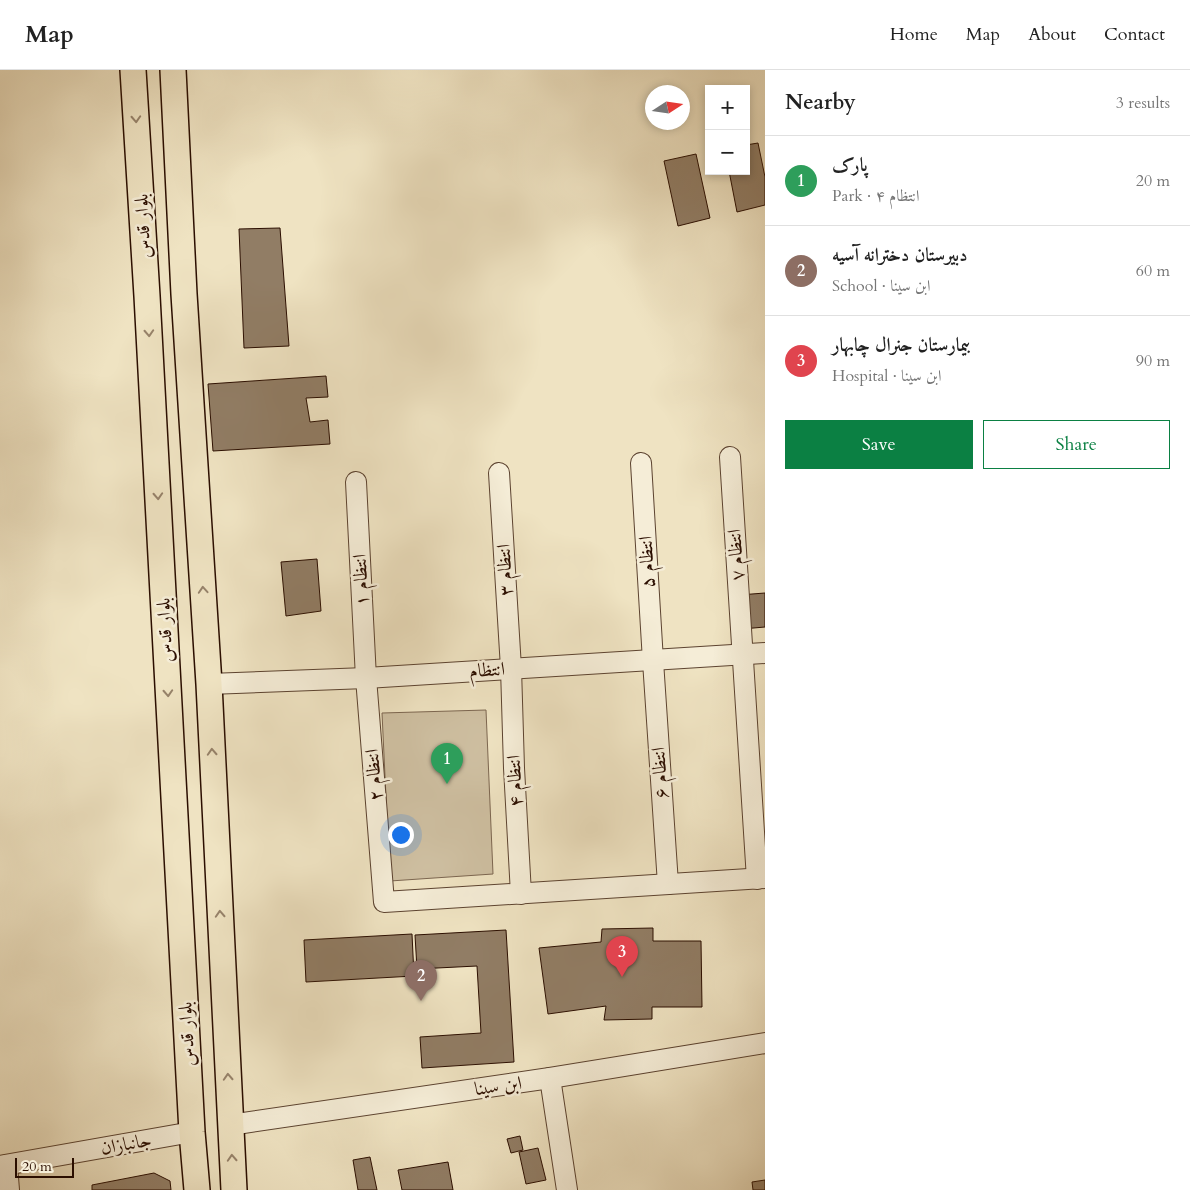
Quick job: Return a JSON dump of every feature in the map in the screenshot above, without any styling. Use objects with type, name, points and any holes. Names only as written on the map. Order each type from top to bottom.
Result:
[{"type":"main road","name":"بلوار قدس","points":[[133,70],[192,1132],[197,1190]]},
{"type":"main road","name":"بلوار قدس","points":[[173,70],[184,294],[209,684],[234,1190]]},
{"type":"main road","points":[[147,296],[184,294]]},
{"type":"street","name":"انتظام ۷","points":[[730,457],[743,654],[761,878]]},
{"type":"street","name":"انتظام ۵","points":[[641,463],[652,661]]},
{"type":"street","name":"انتظام ۳","points":[[499,472],[510,668]]},
{"type":"street","name":"انتظام ۱","points":[[356,482],[366,678]]},
{"type":"street","name":"انتظام","points":[[209,684],[366,678],[765,653]]},
{"type":"street","name":"انتظام ۶","points":[[652,661],[668,884]]},
{"type":"street","name":"انتظام ۴","points":[[510,668],[521,894]]},
{"type":"street","name":"انتظام ۲","points":[[366,678],[384,902],[521,894]]},
{"type":"street","points":[[521,894],[761,878]]},
{"type":"street","name":"ابن سینا","points":[[230,1125],[550,1078],[765,1043]]},
{"type":"street","points":[[550,1078],[566,1190]]},
{"type":"street","name":"جانبازان","points":[[3,1166],[192,1132]]},
{"type":"street","points":[[3,1166],[8,1190]]},
{"type":"shaded area","points":[[486,710],[493,874],[390,881],[382,713]]},
{"type":"building","points":[[758,143],[765,177],[765,205],[737,212],[730,175],[750,175],[750,144]]},
{"type":"building","points":[[696,154],[710,218],[678,226],[664,161]]},
{"type":"building","points":[[280,228],[289,346],[244,348],[239,229]]},
{"type":"building","points":[[326,376],[328,397],[306,398],[310,422],[328,420],[330,444],[213,451],[208,384]]},
{"type":"building","points":[[317,559],[321,611],[286,616],[281,562]]},
{"type":"building","points":[[765,593],[765,627],[742,629],[739,595]]},
{"type":"building","points":[[653,928],[653,941],[701,941],[702,1007],[652,1007],[652,1019],[604,1020],[606,1006],[548,1014],[539,948],[601,942],[602,929]]},
{"type":"building","points":[[506,930],[514,1062],[422,1068],[420,1037],[481,1033],[477,966],[417,969],[415,935]]},
{"type":"building","points":[[412,934],[414,976],[306,982],[304,940]]},
{"type":"building","points":[[520,1136],[523,1150],[511,1153],[507,1139]]},
{"type":"building","points":[[538,1148],[546,1180],[526,1184],[519,1152]]},
{"type":"building","points":[[370,1157],[377,1190],[358,1190],[353,1160]]},
{"type":"building","points":[[448,1162],[453,1190],[402,1190],[398,1170]]},
{"type":"building","points":[[154,1173],[170,1181],[171,1190],[92,1190],[92,1185]]},
{"type":"building","points":[[765,1180],[765,1190],[753,1190],[752,1182]]},
{"type":"place","name":"پارک","points":[[447,784]]},
{"type":"place","name":"بیمارستان جنرال چابهار","points":[[622,977]]},
{"type":"place","name":"دبیرستان دخترانه آسیه","points":[[421,1001]]}]
